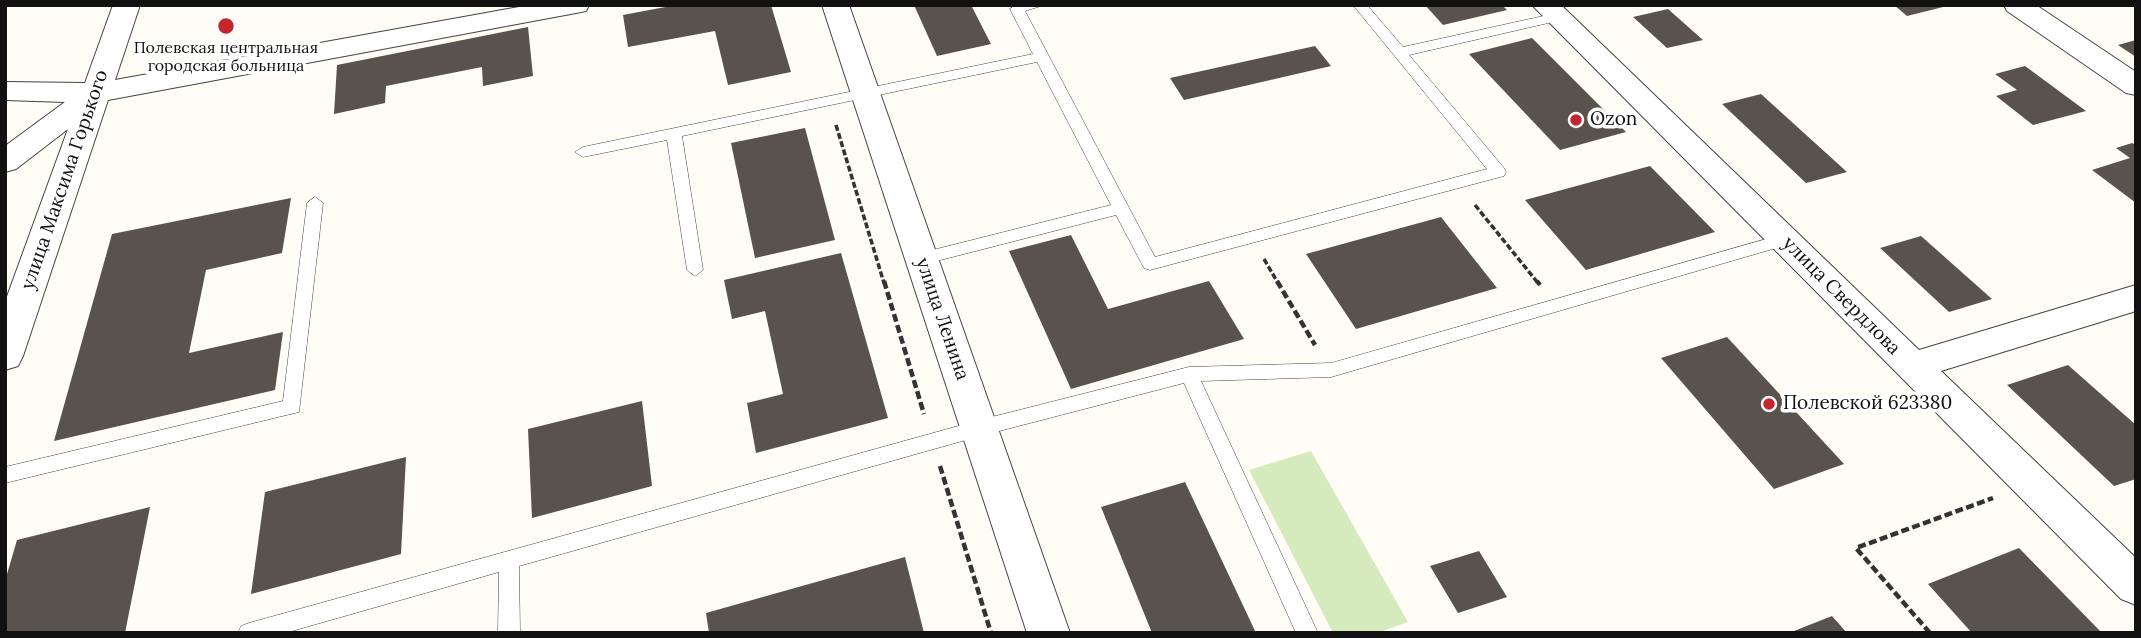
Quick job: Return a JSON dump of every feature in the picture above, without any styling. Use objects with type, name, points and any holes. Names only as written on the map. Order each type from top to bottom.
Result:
[{"type":"street","name":"улица Максима Горького","points":[[5,356],[127,5]]},
{"type":"street","points":[[5,91],[96,93],[576,5]]},
{"type":"street","name":"улица Ленина","points":[[835,5],[1049,633]]},
{"type":"street","points":[[2017,5],[2136,86]]},
{"type":"street","name":"улица Свердлова","points":[[1551,11],[2136,586]]},
{"type":"street","points":[[5,162],[96,93]]},
{"type":"street","points":[[1912,366],[2136,298]]},
{"type":"lane","points":[[1037,5],[1017,9],[1150,264],[1499,172],[1360,5]]},
{"type":"lane","points":[[1401,52],[1551,11]]},
{"type":"lane","points":[[583,152],[1041,57]]},
{"type":"lane","points":[[674,133],[695,270]]},
{"type":"lane","points":[[5,475],[292,407],[315,203]]},
{"type":"lane","points":[[921,259],[1121,208]]},
{"type":"lane","points":[[249,633],[980,428],[1189,374],[1331,370],[1784,240]]},
{"type":"lane","points":[[1189,374],[1307,633]]},
{"type":"lane","points":[[509,561],[509,633]]},
{"type":"path","points":[[829,102],[990,633]]},
{"type":"path","points":[[1456,183],[1557,305]]},
{"type":"path","points":[[1251,238],[1331,370]]},
{"type":"path","points":[[1930,633],[1856,548],[2001,495]]},
{"type":"green space","points":[[1311,451],[1408,622],[1377,633],[1333,633],[1249,470]]},
{"type":"building","points":[[676,5],[771,5],[791,72],[728,85],[715,31],[628,47],[623,15]]},
{"type":"building","points":[[914,5],[971,5],[991,44],[937,56]]},
{"type":"building","points":[[1425,5],[1502,5],[1507,10],[1443,25]]},
{"type":"building","points":[[1894,5],[1940,5],[1943,7],[1907,16]]},
{"type":"building","points":[[1668,9],[1703,40],[1667,48],[1633,17]]},
{"type":"building","points":[[528,27],[533,76],[483,86],[482,67],[386,86],[385,103],[334,114],[337,65]]},
{"type":"building","points":[[1532,38],[1626,132],[1560,150],[1469,54]]},
{"type":"building","points":[[2136,40],[2136,57],[2118,45]]},
{"type":"building","points":[[1315,46],[1331,66],[1184,100],[1170,78]]},
{"type":"building","points":[[2025,66],[2086,111],[2033,125],[1996,96],[2017,90],[1995,74]]},
{"type":"building","points":[[1761,94],[1847,172],[1806,183],[1722,104]]},
{"type":"building","points":[[805,128],[835,240],[755,258],[731,143]]},
{"type":"building","points":[[2132,143],[2136,145],[2136,203],[2092,170],[2130,158],[2116,148]]},
{"type":"building","points":[[1650,166],[1715,232],[1586,270],[1525,200]]},
{"type":"building","points":[[291,198],[282,253],[206,270],[189,353],[283,332],[275,390],[54,441],[112,234]]},
{"type":"building","points":[[1441,217],[1497,288],[1356,329],[1306,254]]},
{"type":"building","points":[[1071,235],[1108,309],[1209,281],[1244,339],[1071,389],[1009,251]]},
{"type":"building","points":[[1921,236],[1992,299],[1949,312],[1880,248]]},
{"type":"building","points":[[841,253],[888,418],[756,453],[747,403],[783,394],[765,311],[732,319],[724,280]]},
{"type":"building","points":[[1727,337],[1844,464],[1774,489],[1661,358]]},
{"type":"building","points":[[2068,365],[2136,425],[2136,479],[2114,486],[2007,385]]},
{"type":"building","points":[[642,401],[652,486],[532,518],[528,429]]},
{"type":"building","points":[[406,457],[401,554],[251,594],[265,492]]},
{"type":"building","points":[[1185,482],[1256,633],[1152,633],[1101,507]]},
{"type":"building","points":[[150,507],[125,633],[5,633],[5,581],[17,540]]},
{"type":"building","points":[[2019,548],[2102,633],[1972,633],[1928,584]]},
{"type":"building","points":[[1479,551],[1507,597],[1458,613],[1430,566]]},
{"type":"building","points":[[905,557],[924,633],[709,633],[706,613]]},
{"type":"building","points":[[1832,616],[1847,633],[1789,633]]},
{"type":"place","name":"Полевская центральная городская больница","points":[[226,26]]},
{"type":"place","name":"Ozon","points":[[1576,120]]},
{"type":"place","name":"Полевской 623380","points":[[1769,404]]}]
